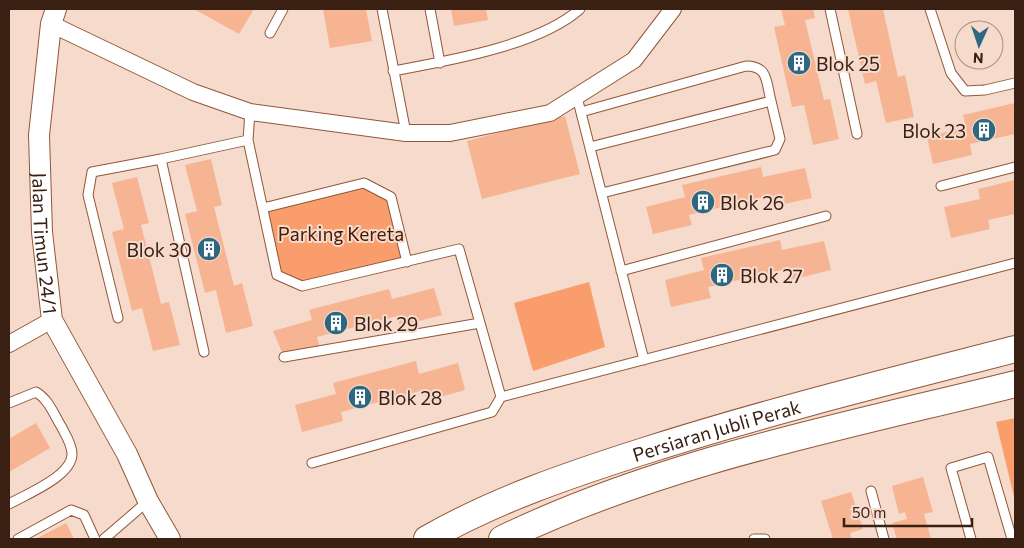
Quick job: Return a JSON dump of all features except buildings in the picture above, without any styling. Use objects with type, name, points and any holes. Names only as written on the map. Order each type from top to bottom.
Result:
[{"type":"main road","name":"Persiaran Jubli Perak","points":[[427,539],[512,496],[602,464],[725,425],[1015,349]]},
{"type":"main road","name":"Persiaran Jubli Perak","points":[[502,539],[598,496],[721,456],[1015,384]]},
{"type":"street","points":[[54,16],[193,92],[250,112],[406,133],[450,133],[550,113],[579,104],[634,60],[673,9]]},
{"type":"street","name":"Jalan Timun 24/1","points":[[54,16],[39,135],[42,232],[52,320],[127,454],[148,501],[170,539]]},
{"type":"street","points":[[9,344],[52,320]]},
{"type":"lane","points":[[270,33],[283,9]]},
{"type":"lane","points":[[382,9],[406,133]]},
{"type":"lane","points":[[430,9],[440,63]]},
{"type":"lane","points":[[393,71],[488,52],[542,31],[580,9]]},
{"type":"lane","points":[[830,9],[857,134]]},
{"type":"lane","points":[[930,9],[951,73],[965,91],[985,90],[1015,83]]},
{"type":"lane","points":[[602,193],[774,150],[780,139],[764,71],[758,66],[746,66],[579,104],[644,360]]},
{"type":"lane","points":[[590,147],[771,101]]},
{"type":"lane","points":[[250,112],[248,140],[277,276],[302,286],[459,249],[501,397]]},
{"type":"lane","points":[[118,318],[88,195],[92,172],[248,140]]},
{"type":"lane","points":[[160,158],[204,352]]},
{"type":"lane","points":[[940,186],[1015,167]]},
{"type":"lane","points":[[263,208],[364,183],[390,198],[406,262]]},
{"type":"lane","points":[[621,271],[826,216]]},
{"type":"lane","points":[[312,464],[492,412],[501,397],[1015,263]]},
{"type":"lane","points":[[284,358],[480,323]]},
{"type":"lane","points":[[9,404],[36,392],[45,398],[70,444],[72,453],[70,465],[62,474],[9,504]]},
{"type":"lane","points":[[971,539],[951,468],[988,457],[1012,539]]},
{"type":"lane","points":[[871,491],[884,539]]},
{"type":"lane","points":[[104,539],[148,501]]},
{"type":"lane","points":[[18,539],[70,510],[84,515],[95,539]]},
{"type":"lane","points":[[754,539],[765,539]]},
{"type":"green space","name":"Parking Kereta","points":[[364,183],[391,197],[407,262],[302,286],[277,275],[263,208]]},
{"type":"green space","points":[[589,282],[605,347],[533,371],[514,303]]},
{"type":"green space","points":[[1015,418],[1015,501],[996,422]]},
{"type":"place","name":"Blok 25","points":[[799,63]]},
{"type":"place","name":"Blok 23","points":[[984,130]]},
{"type":"place","name":"Blok 26","points":[[703,202]]},
{"type":"place","name":"Blok 30","points":[[209,249]]},
{"type":"place","name":"Blok 27","points":[[722,275]]},
{"type":"place","name":"Blok 29","points":[[336,323]]},
{"type":"place","name":"Blok 28","points":[[360,397]]}]
